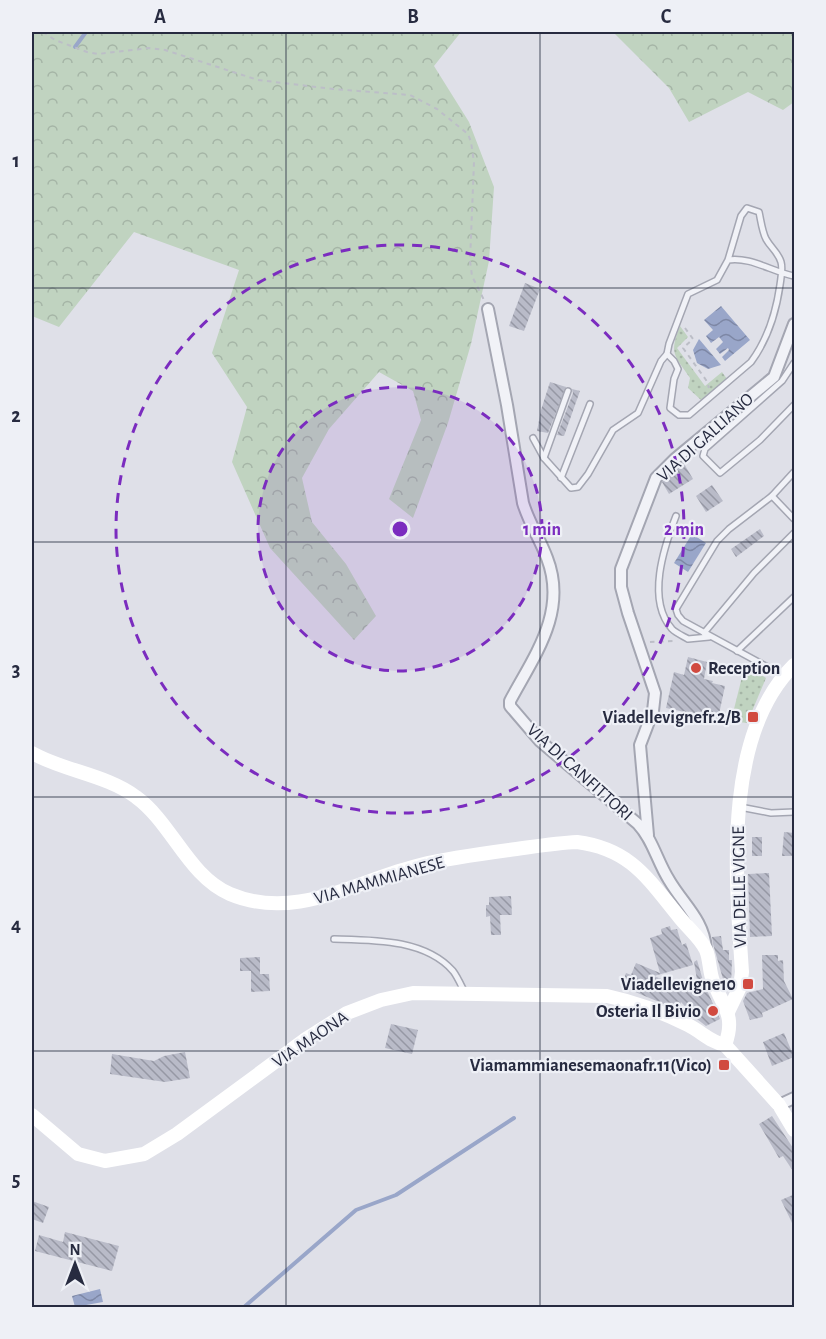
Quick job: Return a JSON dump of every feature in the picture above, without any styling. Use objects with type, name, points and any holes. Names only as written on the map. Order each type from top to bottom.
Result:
[{"type":"main road","name":"VIA DELLE VIGNE","points":[[728,1012],[741,981],[736,858],[738,807],[748,758],[761,714],[784,676],[795,665]]},
{"type":"main road","name":"VIA MAMMIANESE","points":[[32,753],[48,762],[123,788],[135,795],[150,807],[205,877],[220,889],[256,903],[298,903],[330,895],[411,867],[445,859],[577,842],[604,847],[627,859],[651,881],[706,950],[710,975],[728,1012],[730,1028],[725,1045]]},
{"type":"main road","name":"VIA MAONA","points":[[32,1115],[78,1154],[105,1161],[144,1154],[177,1134],[306,1039],[347,1013],[405,994],[589,995],[618,999],[675,1018],[714,1042],[725,1045]]},
{"type":"main road","points":[[725,1045],[778,1105],[795,1130]]},
{"type":"street","name":"VIA DI CANFITTORI","points":[[488,309],[523,503],[547,559],[552,575],[554,595],[550,622],[527,673],[510,701],[510,706],[540,741],[648,835],[669,881],[696,916],[705,936],[706,950]]},
{"type":"street","name":"VIA DI GALLIANO","points":[[648,835],[640,745],[654,711],[656,693],[628,613],[621,587],[621,569],[656,478],[675,459],[774,377],[795,324]]},
{"type":"street","points":[[778,1105],[795,1098]]},
{"type":"lane","points":[[533,438],[543,458],[561,478],[571,488],[578,487],[613,430],[638,413],[661,361],[667,354],[688,294],[717,279],[728,260],[741,216],[747,208],[759,212],[767,241],[777,252],[782,265],[777,311],[759,351],[745,368],[686,417],[679,416],[670,408],[674,379],[678,369],[667,354]]},
{"type":"lane","points":[[728,260],[738,258],[795,276]]},
{"type":"lane","points":[[795,363],[782,381],[705,449],[703,456],[720,473],[760,440],[795,405]]},
{"type":"lane","points":[[543,458],[568,391]]},
{"type":"lane","points":[[561,478],[590,404]]},
{"type":"lane","points":[[784,676],[704,633],[680,618],[676,612],[677,605],[717,541],[772,496],[795,472]]},
{"type":"lane","points":[[772,496],[795,519]]},
{"type":"lane","points":[[676,516],[664,545],[659,580],[659,603],[672,629],[688,639],[711,637]]},
{"type":"lane","points":[[704,633],[754,573],[795,533]]},
{"type":"lane","points":[[737,651],[795,597]]},
{"type":"lane","points":[[738,807],[771,813],[795,812]]},
{"type":"lane","points":[[334,939],[370,940],[424,949],[453,971],[465,993]]},
{"type":"path","points":[[43,32],[55,40],[87,52],[98,54],[149,48],[165,50],[258,80],[333,89],[410,94],[437,109],[468,134],[471,142],[474,162],[470,261],[472,276],[488,309]]},
{"type":"path","points":[[683,326],[693,339],[683,348],[706,380],[713,396]]},
{"type":"path","points":[[645,642],[688,639]]},
{"type":"green space","points":[[32,32],[461,32],[434,66],[469,122],[494,187],[489,261],[471,344],[448,423],[413,518],[389,499],[421,420],[413,391],[379,372],[329,429],[302,478],[312,522],[346,564],[376,616],[354,640],[270,548],[232,462],[247,407],[212,353],[239,270],[134,232],[59,327],[32,316]]},
{"type":"green space","points":[[613,32],[794,32],[794,102],[783,110],[748,92],[689,122],[669,88]]},
{"type":"green space","points":[[680,326],[688,337],[677,348],[705,386],[722,372],[727,379],[701,400],[688,388],[690,378],[675,354],[674,348]]},
{"type":"green space","points":[[745,665],[766,678],[747,723],[731,721]]},
{"type":"water","points":[[721,306],[750,340],[725,361],[722,357],[729,350],[728,348],[720,354],[716,349],[723,342],[719,337],[711,343],[706,336],[713,330],[704,320]]},
{"type":"water","points":[[699,339],[721,365],[708,369],[697,363],[693,350]]},
{"type":"water","points":[[692,534],[706,543],[688,572],[674,563]]},
{"type":"water","points":[[100,1289],[103,1302],[75,1307],[72,1296]]},
{"type":"building","points":[[525,283],[540,289],[524,331],[509,326]]},
{"type":"building","points":[[550,382],[566,387],[548,433],[537,431]]},
{"type":"building","points":[[572,389],[580,391],[564,436],[557,435],[573,393]]},
{"type":"building","points":[[683,462],[693,479],[669,494],[662,482]]},
{"type":"building","points":[[712,485],[723,501],[706,512],[696,496]]},
{"type":"building","points":[[760,529],[764,536],[736,557],[731,549]]},
{"type":"building","points":[[688,657],[707,662],[704,679],[725,686],[718,719],[666,708],[674,672],[684,675]]},
{"type":"building","points":[[784,832],[795,833],[795,856],[782,856]]},
{"type":"building","points":[[752,837],[762,837],[762,856],[752,856]]},
{"type":"building","points":[[769,873],[772,936],[750,937],[748,874]]},
{"type":"building","points":[[511,896],[512,915],[500,915],[501,935],[491,935],[490,916],[486,917],[489,897]]},
{"type":"building","points":[[670,926],[671,930],[677,929],[682,945],[686,943],[693,965],[654,976],[681,987],[698,986],[694,962],[697,960],[704,984],[720,1019],[706,1026],[681,1002],[678,1010],[621,986],[626,973],[631,975],[636,963],[660,973],[650,938],[662,934],[661,929]]},
{"type":"building","points":[[721,936],[723,950],[729,950],[729,960],[732,960],[731,986],[725,986],[713,944],[712,937]]},
{"type":"building","points":[[762,955],[778,955],[778,961],[783,960],[784,981],[793,999],[762,1013],[763,1017],[750,1020],[743,1001],[747,993],[763,989]]},
{"type":"building","points":[[260,957],[260,974],[269,974],[270,991],[251,992],[251,971],[240,971],[240,958]]},
{"type":"building","points":[[391,1024],[418,1030],[412,1054],[385,1048]]},
{"type":"building","points":[[784,1033],[794,1057],[772,1066],[763,1042]]},
{"type":"building","points":[[185,1052],[190,1078],[165,1082],[110,1074],[112,1054],[154,1061],[164,1056]]},
{"type":"building","points":[[772,1116],[795,1151],[795,1174],[783,1156],[779,1158],[759,1124]]},
{"type":"building","points":[[795,1194],[795,1229],[781,1200]]},
{"type":"building","points":[[32,1201],[49,1207],[43,1223],[32,1219]]},
{"type":"building","points":[[65,1232],[119,1246],[112,1271],[35,1251],[39,1235],[63,1242]]},
{"type":"waterway","points":[[75,47],[86,32]]},
{"type":"waterway","points":[[243,1308],[356,1210],[396,1195],[514,1118]]},
{"type":"place","name":"Reception","points":[[696,668]]},
{"type":"place","name":"Viadellevignefr.2/B","points":[[753,717]]},
{"type":"place","name":"Viadellevigne10","points":[[748,984]]},
{"type":"place","name":"Osteria Il Bivio","points":[[713,1011]]},
{"type":"place","name":"Viamammianesemaonafr.11(Vico)","points":[[724,1065]]}]
